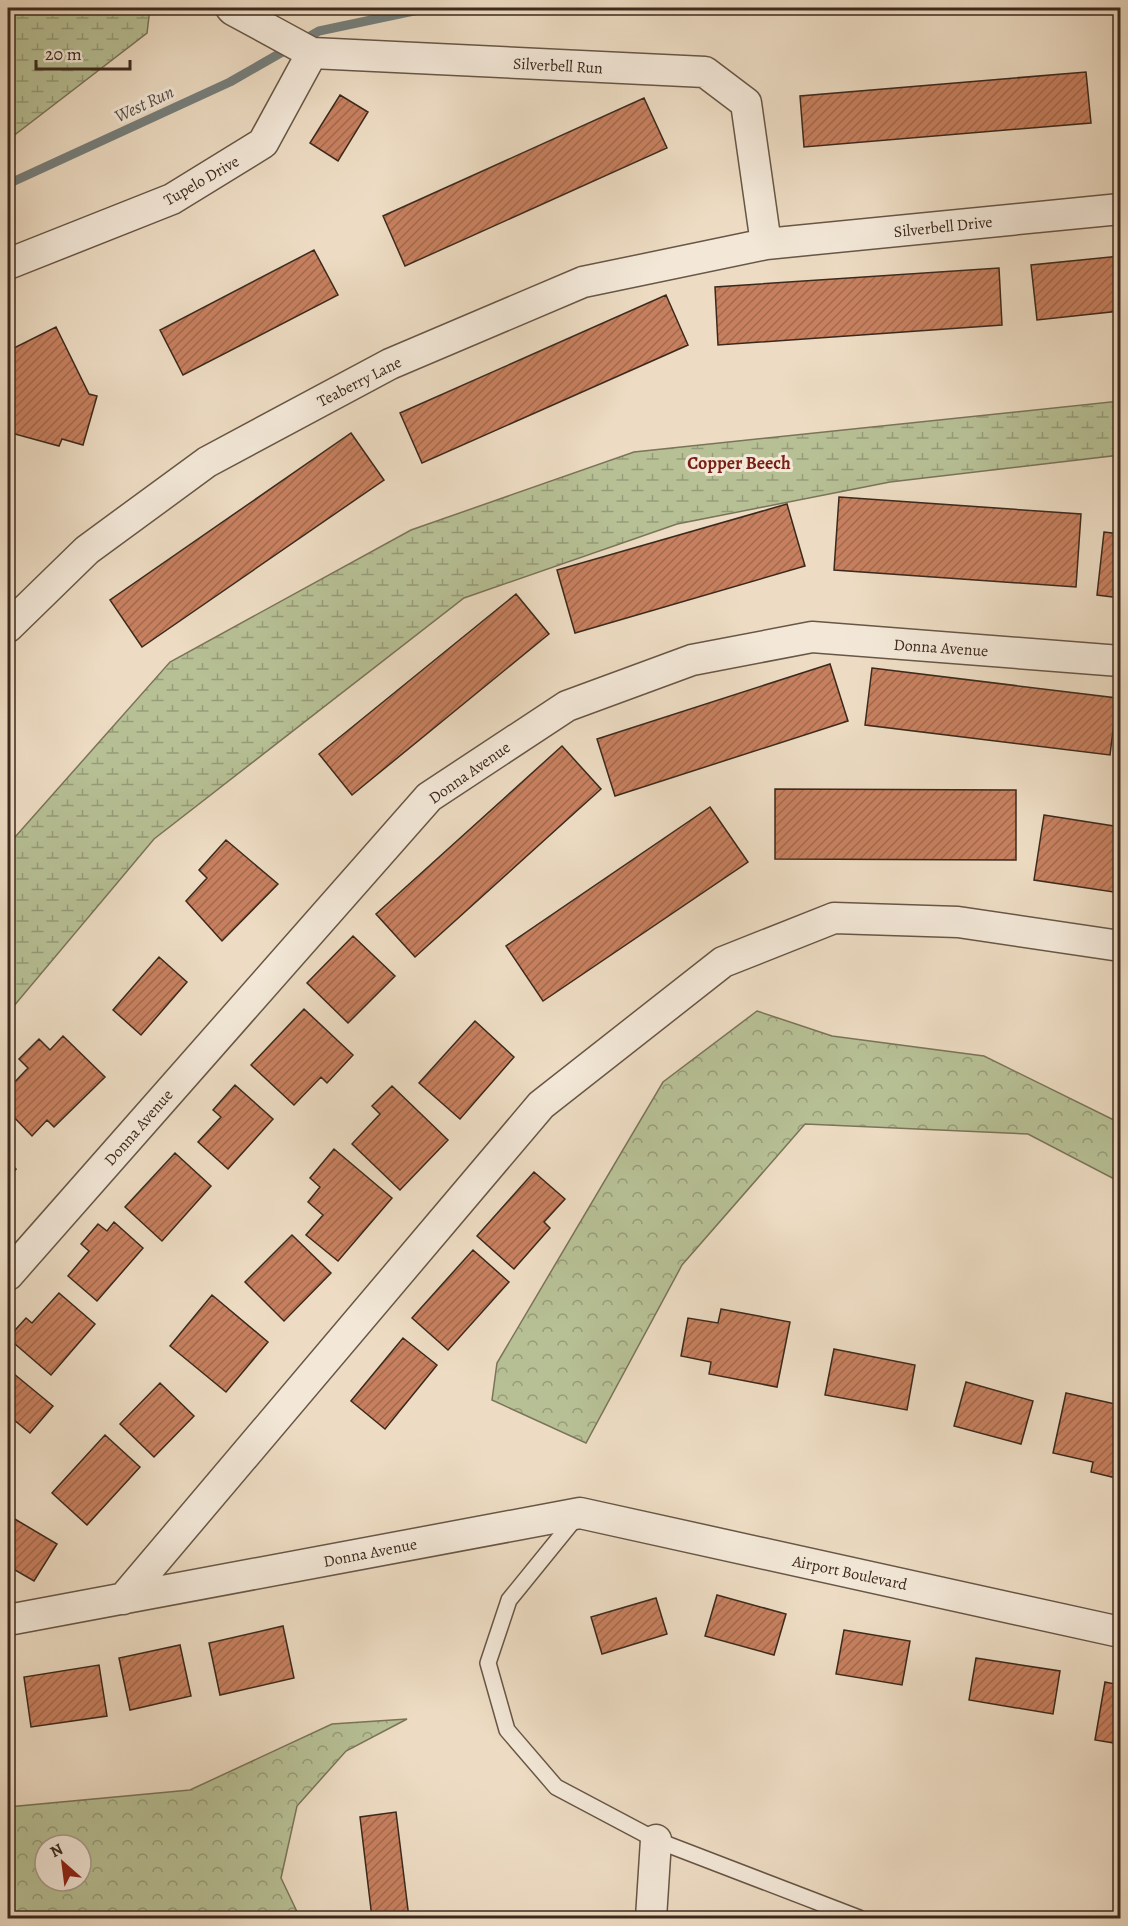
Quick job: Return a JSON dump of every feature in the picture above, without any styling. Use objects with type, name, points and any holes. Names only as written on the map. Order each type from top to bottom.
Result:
[{"type":"street","name":"Silverbell Run","points":[[232,9],[311,52],[705,72],[746,103],[766,244]]},
{"type":"street","name":"Tupelo Drive","points":[[8,264],[172,199],[263,143],[311,52]]},
{"type":"street","name":"Silverbell Drive","points":[[766,244],[1120,209]]},
{"type":"street","name":"Teaberry Lane","points":[[8,627],[87,550],[207,462],[390,364],[583,282],[766,244]]},
{"type":"street","name":"Donna Avenue","points":[[8,1275],[429,797],[567,706],[692,660],[812,637],[1120,661]]},
{"type":"street","points":[[123,1599],[542,1105],[723,962],[834,918],[958,922],[1120,946]]},
{"type":"street","name":"Donna Avenue","points":[[8,1620],[580,1513]]},
{"type":"street","name":"Airport Boulevard","points":[[580,1513],[1120,1632]]},
{"type":"street","points":[[651,1918],[656,1840]]},
{"type":"lane","points":[[580,1513],[509,1600],[488,1663],[507,1731],[556,1787],[656,1840],[859,1918]]},
{"type":"green space","points":[[8,8],[150,8],[147,33],[8,140]]},
{"type":"green space","points":[[1120,401],[1120,455],[890,482],[677,524],[464,598],[154,839],[8,1013],[8,845],[170,662],[411,530],[634,452]]},
{"type":"green space","points":[[757,1011],[832,1036],[984,1056],[1120,1123],[1120,1182],[1028,1134],[805,1124],[682,1265],[586,1443],[492,1400],[497,1363],[663,1082]]},
{"type":"green space","points":[[407,1719],[346,1751],[297,1806],[281,1878],[300,1918],[8,1918],[8,1807],[190,1790],[332,1724]]},
{"type":"building","points":[[1086,72],[1091,123],[804,147],[800,96]]},
{"type":"building","points":[[340,95],[368,112],[338,161],[310,143]]},
{"type":"building","points":[[644,98],[667,148],[405,266],[383,216]]},
{"type":"building","points":[[314,250],[338,295],[183,375],[160,330]]},
{"type":"building","points":[[1120,256],[1120,311],[1037,320],[1031,265]]},
{"type":"building","points":[[999,268],[1002,325],[718,345],[715,287]]},
{"type":"building","points":[[666,295],[688,345],[422,463],[400,413]]},
{"type":"building","points":[[56,327],[89,394],[97,396],[83,445],[62,439],[59,446],[15,434],[8,438],[8,351]]},
{"type":"building","points":[[351,433],[384,480],[142,647],[110,600]]},
{"type":"building","points":[[839,497],[1081,514],[1076,587],[834,570]]},
{"type":"building","points":[[787,504],[805,566],[575,633],[557,570]]},
{"type":"building","points":[[1104,532],[1120,534],[1120,598],[1097,595]]},
{"type":"building","points":[[516,594],[549,634],[352,795],[319,754]]},
{"type":"building","points":[[830,664],[848,721],[615,796],[597,739]]},
{"type":"building","points":[[872,668],[1117,698],[1110,755],[865,725]]},
{"type":"building","points":[[562,746],[601,789],[415,957],[376,914]]},
{"type":"building","points":[[775,789],[1016,790],[1016,860],[775,859]]},
{"type":"building","points":[[710,807],[748,862],[543,1001],[506,946]]},
{"type":"building","points":[[1044,815],[1120,827],[1120,893],[1034,880]]},
{"type":"building","points":[[226,840],[278,884],[222,941],[186,901],[207,878],[199,870]]},
{"type":"building","points":[[353,936],[395,976],[348,1023],[307,983]]},
{"type":"building","points":[[159,957],[187,982],[141,1035],[113,1010]]},
{"type":"building","points":[[304,1009],[353,1055],[327,1083],[321,1077],[294,1105],[251,1065]]},
{"type":"building","points":[[475,1021],[514,1057],[460,1119],[419,1083]]},
{"type":"building","points":[[63,1036],[105,1077],[54,1127],[47,1120],[32,1136],[8,1111],[8,1089],[28,1068],[19,1059],[39,1039],[50,1050]]},
{"type":"building","points":[[235,1085],[273,1119],[228,1169],[198,1142],[221,1117],[213,1110]]},
{"type":"building","points":[[392,1086],[448,1140],[400,1190],[352,1144],[380,1114],[372,1106]]},
{"type":"building","points":[[334,1149],[392,1198],[338,1261],[306,1235],[323,1215],[308,1202],[320,1187],[310,1178]]},
{"type":"building","points":[[175,1153],[211,1186],[162,1241],[125,1207]]},
{"type":"building","points":[[8,1162],[16,1169],[8,1179]]},
{"type":"building","points":[[534,1172],[565,1199],[544,1222],[550,1228],[514,1269],[477,1236]]},
{"type":"building","points":[[114,1222],[143,1248],[97,1301],[68,1276],[89,1251],[81,1244],[98,1224],[107,1231]]},
{"type":"building","points":[[292,1235],[331,1273],[284,1321],[245,1282]]},
{"type":"building","points":[[473,1250],[509,1282],[448,1350],[412,1318]]},
{"type":"building","points":[[59,1293],[95,1324],[51,1375],[8,1338],[26,1318],[32,1323]]},
{"type":"building","points":[[212,1295],[268,1342],[226,1392],[170,1346]]},
{"type":"building","points":[[721,1309],[790,1322],[777,1387],[709,1374],[711,1362],[681,1356],[688,1318],[718,1323]]},
{"type":"building","points":[[403,1338],[437,1365],[385,1429],[351,1401]]},
{"type":"building","points":[[834,1349],[915,1365],[907,1410],[825,1395]]},
{"type":"building","points":[[8,1369],[53,1406],[30,1433],[14,1420],[8,1427]]},
{"type":"building","points":[[966,1382],[1033,1401],[1021,1444],[954,1426]]},
{"type":"building","points":[[160,1383],[194,1416],[154,1457],[120,1424]]},
{"type":"building","points":[[1066,1393],[1120,1405],[1120,1479],[1091,1472],[1093,1462],[1053,1453]]},
{"type":"building","points":[[105,1435],[140,1467],[87,1525],[52,1493]]},
{"type":"building","points":[[8,1515],[57,1544],[34,1581],[10,1567],[8,1571]]},
{"type":"building","points":[[717,1595],[786,1614],[774,1655],[705,1636]]},
{"type":"building","points":[[656,1598],[667,1634],[602,1654],[591,1617]]},
{"type":"building","points":[[283,1626],[294,1678],[220,1695],[209,1643]]},
{"type":"building","points":[[844,1630],[910,1641],[902,1685],[836,1674]]},
{"type":"building","points":[[180,1645],[191,1696],[130,1710],[119,1658]]},
{"type":"building","points":[[976,1658],[1060,1671],[1053,1714],[969,1700]]},
{"type":"building","points":[[99,1665],[107,1716],[31,1727],[24,1677]]},
{"type":"building","points":[[1105,1682],[1120,1685],[1120,1744],[1095,1740]]},
{"type":"building","points":[[396,1812],[409,1918],[372,1918],[360,1817]]},
{"type":"waterway","name":"West Run","points":[[8,184],[230,82],[319,31],[428,8]]},
{"type":"district","name":"Copper Beech","points":[[739,463]]}]
